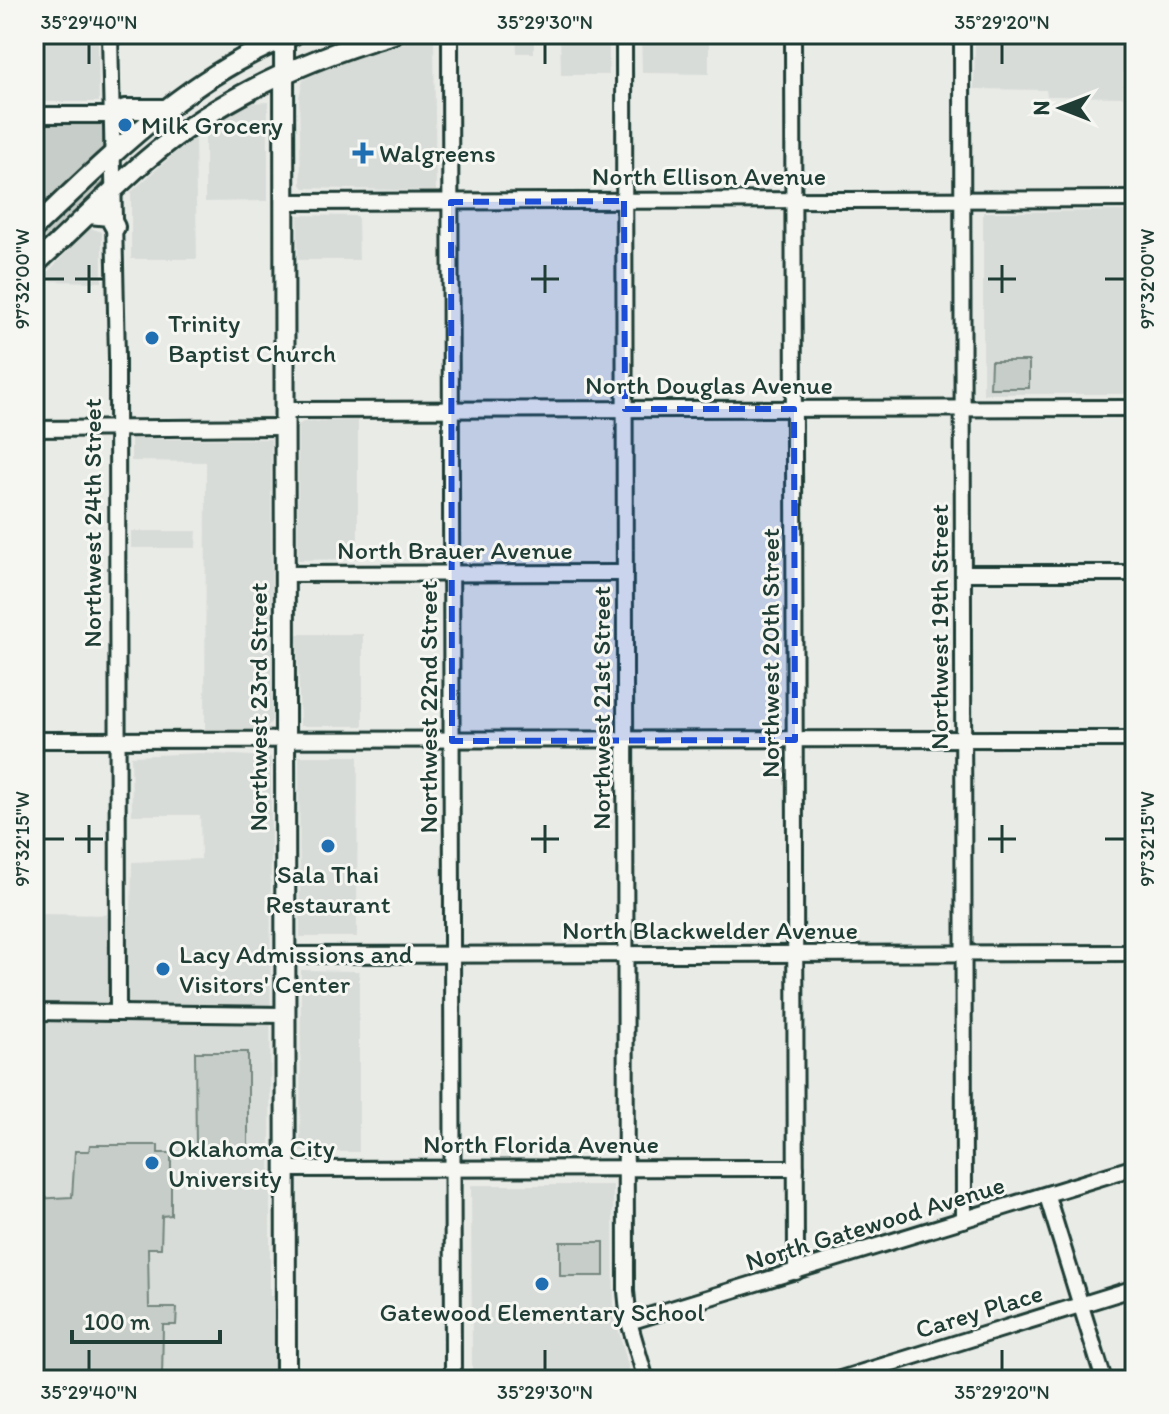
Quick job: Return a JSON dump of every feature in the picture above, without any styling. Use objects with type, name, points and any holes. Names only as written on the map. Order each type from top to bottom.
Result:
[{"type":"main road","points":[[34,265],[154,153],[201,117],[284,73],[393,34]]},
{"type":"main road","points":[[34,228],[113,153],[166,109],[238,63],[288,36]]},
{"type":"main road","name":"Northwest 23rd Street","points":[[286,1380],[284,73],[288,36]]},
{"type":"main road","points":[[110,115],[125,109],[166,109]]},
{"type":"main road","points":[[89,214],[106,215],[115,227]]},
{"type":"street","name":"Northwest 24th Street","points":[[110,34],[110,115],[115,188],[118,1013]]},
{"type":"street","name":"Northwest 22nd Street","points":[[450,34],[453,1380]]},
{"type":"street","name":"Northwest 21st Street","points":[[624,34],[626,1308],[646,1380]]},
{"type":"street","name":"Northwest 20th Street","points":[[793,34],[796,1272]]},
{"type":"street","name":"Northwest 19th Street","points":[[962,34],[964,1220]]},
{"type":"street","points":[[34,115],[110,115]]},
{"type":"street","name":"North Ellison Avenue","points":[[284,202],[1135,199]]},
{"type":"street","name":"North Douglas Avenue","points":[[34,429],[116,428],[451,410],[1135,408]]},
{"type":"street","name":"North Brauer Avenue","points":[[284,574],[625,573]]},
{"type":"street","points":[[963,573],[1135,573]]},
{"type":"street","points":[[34,740],[1135,739]]},
{"type":"street","name":"North Blackwelder Avenue","points":[[285,955],[1135,953]]},
{"type":"street","points":[[34,1012],[285,1015]]},
{"type":"street","name":"North Gatewood Avenue","points":[[629,1322],[1135,1167]]},
{"type":"street","name":"North Florida Avenue","points":[[286,1169],[796,1168]]},
{"type":"street","points":[[1047,1196],[1104,1380]]},
{"type":"street","name":"Carey Place","points":[[837,1380],[1135,1288]]},
{"type":"highlighted area","points":[[624,201],[625,409],[794,409],[795,740],[452,741],[451,202]]},
{"type":"shaded area","points":[[434,34],[436,191],[304,188],[301,185],[299,97],[303,80],[347,57]]},
{"type":"shaded area","points":[[516,34],[534,34],[534,53],[517,53]]},
{"type":"shaded area","points":[[560,34],[609,34],[609,75],[561,75]]},
{"type":"shaded area","points":[[641,34],[709,34],[709,74],[642,73]]},
{"type":"shaded area","points":[[975,34],[1124,34],[1123,97],[1047,96],[1046,90],[974,89]]},
{"type":"shaded area","points":[[98,36],[99,102],[34,102],[34,37]]},
{"type":"shaded area","points":[[268,102],[268,201],[205,202],[205,135],[208,125],[246,103]]},
{"type":"shaded area","points":[[34,122],[101,123],[104,128],[103,151],[34,220]]},
{"type":"shaded area","points":[[195,135],[197,259],[131,259],[131,192]]},
{"type":"shaded area","points":[[101,174],[111,175],[34,256],[34,241]]},
{"type":"shaded area","points":[[1135,211],[1135,394],[983,394],[983,212]]},
{"type":"shaded area","points":[[298,215],[358,216],[359,260],[298,260]]},
{"type":"shaded area","points":[[90,228],[102,232],[102,282],[39,281]]},
{"type":"shaded area","points":[[991,361],[1029,361],[1029,388],[990,388]]},
{"type":"shaded area","points":[[358,420],[358,559],[298,560],[298,425],[303,422]]},
{"type":"shaded area","points":[[131,439],[271,439],[272,720],[269,725],[246,732],[205,732],[206,462],[131,461]]},
{"type":"shaded area","points":[[131,531],[197,531],[196,548],[131,548]]},
{"type":"shaded area","points":[[297,634],[363,634],[363,726],[300,726]]},
{"type":"shaded area","name":"Oklahoma City University","points":[[200,753],[271,757],[270,1296],[276,1296],[277,1380],[34,1380],[34,825],[37,825],[37,914],[131,915],[132,862],[201,859],[200,815],[132,815],[131,756]]},
{"type":"shaded area","points":[[299,756],[358,756],[357,937],[300,937]]},
{"type":"shaded area","points":[[301,970],[359,971],[359,1152],[300,1152]]},
{"type":"shaded area","points":[[195,1052],[248,1052],[248,1148],[196,1148]]},
{"type":"shaded area","points":[[90,1145],[158,1145],[158,1153],[171,1153],[171,1215],[162,1216],[161,1248],[148,1248],[149,1308],[177,1308],[176,1325],[163,1325],[162,1380],[34,1380],[34,1199],[72,1197],[75,1151],[89,1151]]},
{"type":"shaded area","name":"Gatewood Elementary School","points":[[471,1185],[613,1185],[614,1313],[632,1380],[472,1380]]},
{"type":"shaded area","points":[[560,1242],[604,1242],[604,1276],[560,1276]]},
{"type":"place","name":"Milk Grocery","points":[[125,125]]},
{"type":"place","name":"Walgreens","points":[[363,153]]},
{"type":"place","name":"Trinity Baptist Church","points":[[152,338]]},
{"type":"place","name":"Sala Thai Restaurant","points":[[328,846]]},
{"type":"place","name":"Lacy Admissions and Visitors' Center","points":[[163,969]]},
{"type":"place","name":"Oklahoma City University","points":[[152,1163]]},
{"type":"place","name":"Gatewood Elementary School","points":[[542,1284]]}]
